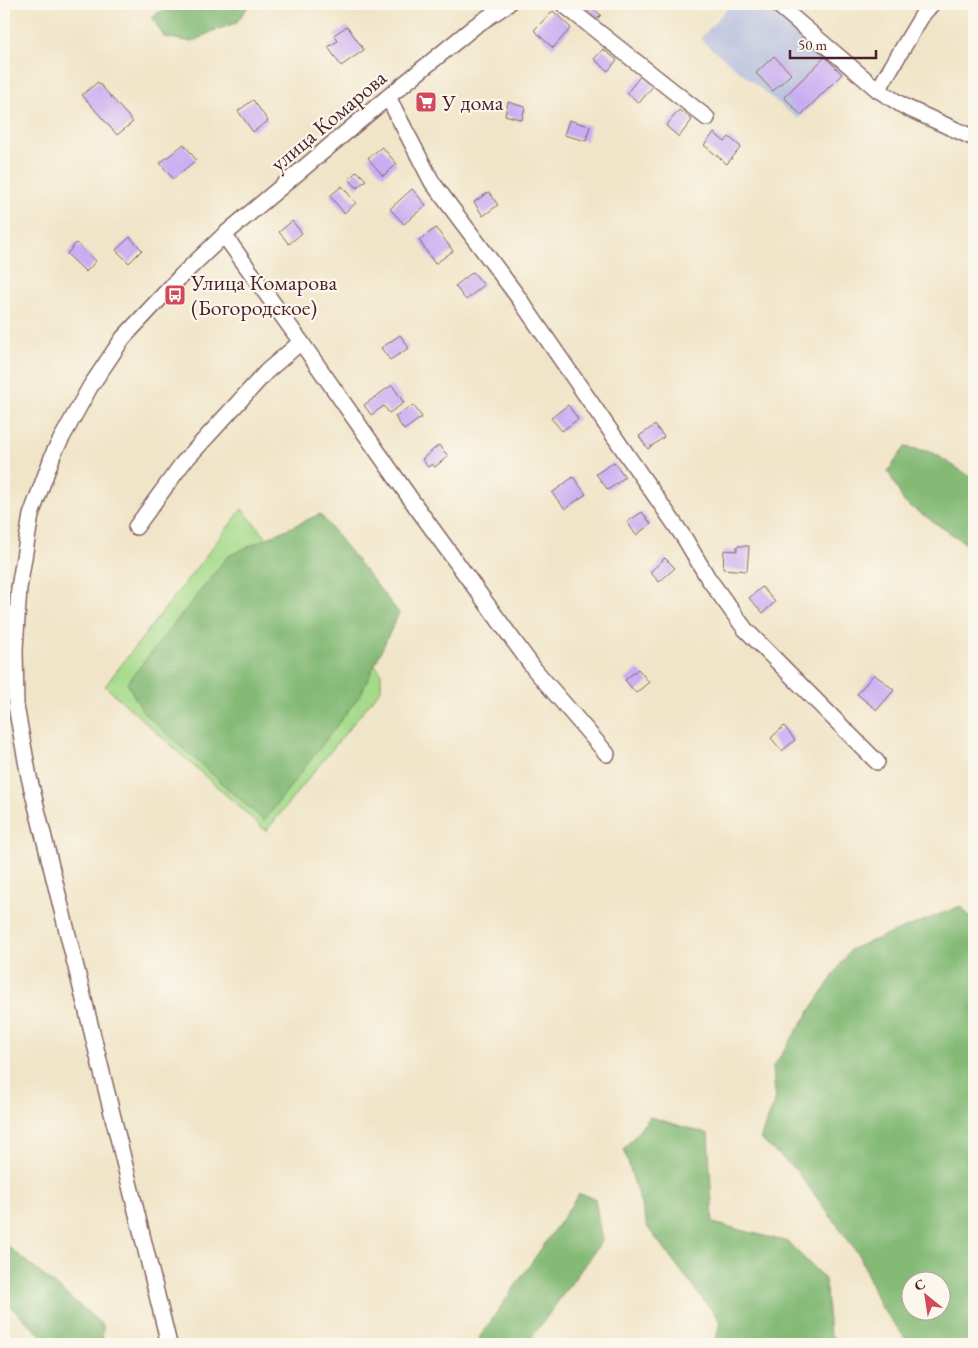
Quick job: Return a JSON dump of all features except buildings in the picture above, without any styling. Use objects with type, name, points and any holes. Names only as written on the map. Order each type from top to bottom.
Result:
[{"type":"street","name":"улица Комарова","points":[[169,1344],[28,777],[16,706],[15,649],[19,588],[31,515],[54,452],[90,388],[124,338],[181,276],[224,235],[388,97],[475,26],[508,4]]},
{"type":"street","points":[[563,4],[707,118]]},
{"type":"street","points":[[776,4],[878,90],[905,107],[974,138]]},
{"type":"street","points":[[878,90],[923,14],[932,4]]},
{"type":"street","points":[[388,97],[432,182],[518,298],[685,540],[708,578],[745,629],[877,762]]},
{"type":"street","points":[[224,235],[417,508],[535,670],[606,754]]},
{"type":"street","points":[[136,527],[182,464],[267,371],[301,342]]},
{"type":"shaded area","points":[[731,4],[771,4],[804,31],[808,52],[826,53],[846,73],[798,119],[700,39]]},
{"type":"green space","points":[[171,4],[248,4],[248,7],[236,23],[213,31],[192,42],[164,37],[152,17]]},
{"type":"green space","points":[[905,447],[932,452],[974,479],[974,549],[904,502],[888,471]]},
{"type":"green space","points":[[242,509],[381,672],[381,689],[266,831],[105,686]]},
{"type":"green space","points":[[320,514],[399,613],[361,694],[264,821],[143,712],[127,683],[228,556]]},
{"type":"green space","points":[[961,906],[974,922],[974,1344],[910,1344],[880,1306],[860,1256],[797,1171],[760,1139],[775,1101],[773,1067],[851,949]]},
{"type":"green space","points":[[650,1117],[708,1134],[713,1223],[788,1242],[825,1279],[830,1334],[838,1344],[715,1344],[720,1321],[648,1228],[624,1149]]},
{"type":"green space","points":[[579,1194],[595,1198],[602,1241],[527,1344],[475,1344]]},
{"type":"green space","points":[[4,1243],[103,1325],[102,1344],[50,1344],[4,1300]]},
{"type":"place","name":"У дома","points":[[426,102]]},
{"type":"place","name":"Улица Комарова (Богородское)","points":[[175,295]]}]
